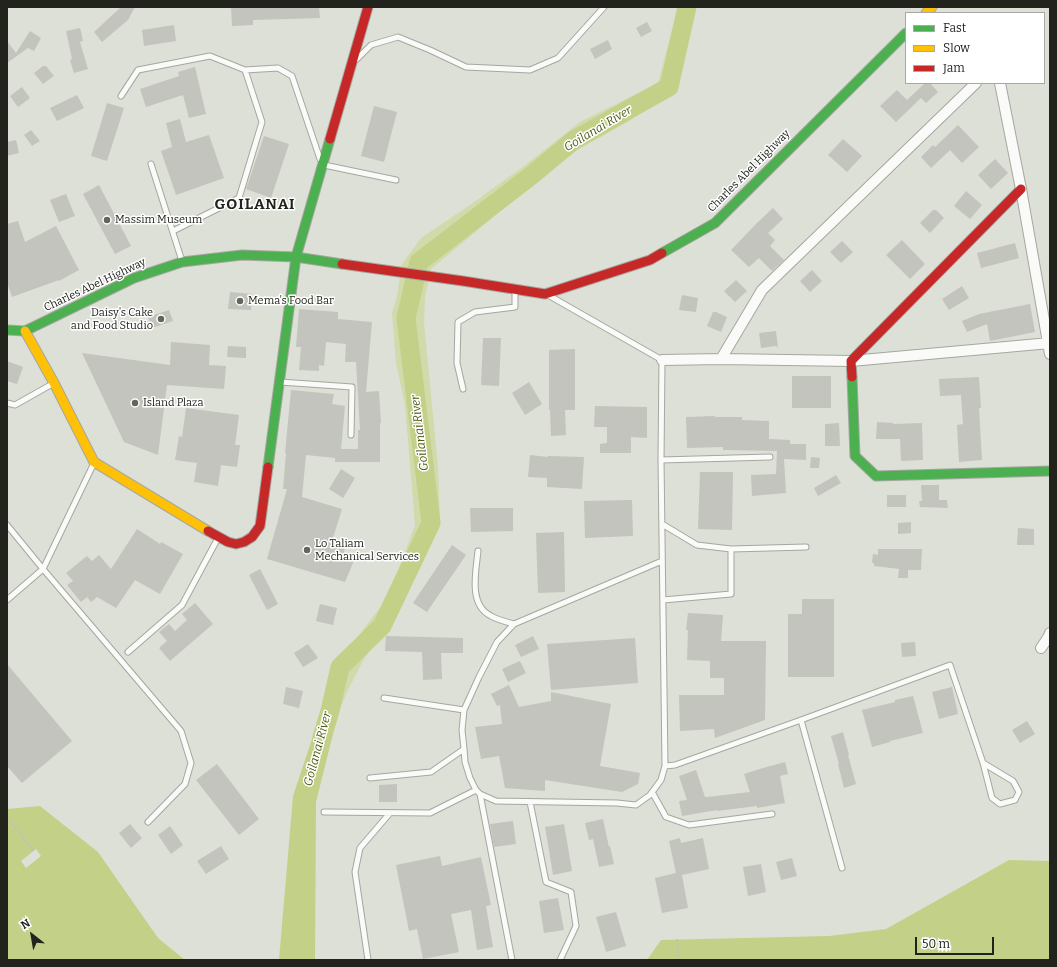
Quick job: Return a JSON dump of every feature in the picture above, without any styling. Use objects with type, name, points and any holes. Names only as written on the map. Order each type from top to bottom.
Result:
[{"type":"street","points":[[25,331],[54,383],[94,462],[219,537],[231,543],[241,544],[249,540],[260,526],[296,257],[368,7]]},
{"type":"street","name":"Charles Abel Highway","points":[[7,330],[25,331],[134,278],[182,262],[242,255],[296,257],[545,294],[650,260],[715,222],[905,34]]},
{"type":"street","points":[[721,359],[762,290],[975,84]]},
{"type":"street","points":[[662,360],[721,359],[851,361],[1049,347],[1021,189],[1000,84]]},
{"type":"street","points":[[1021,189],[851,361],[855,456],[876,476],[1050,471]]},
{"type":"street","points":[[1041,648],[1050,633]]},
{"type":"lane","points":[[351,65],[371,45],[398,37],[466,67],[530,70],[558,58],[604,7]]},
{"type":"lane","points":[[121,96],[138,70],[210,56],[245,70],[278,68],[292,76],[322,165],[396,180]]},
{"type":"lane","points":[[173,231],[239,198],[262,122],[245,70]]},
{"type":"lane","points":[[151,164],[182,262]]},
{"type":"lane","points":[[463,389],[457,363],[458,322],[475,312],[515,307],[515,289]]},
{"type":"lane","points":[[478,792],[496,801],[617,803],[636,805],[650,795],[661,780],[665,766],[661,460],[662,360],[545,294]]},
{"type":"lane","points":[[279,382],[352,387],[351,435]]},
{"type":"lane","points":[[7,403],[15,406],[54,383]]},
{"type":"lane","points":[[661,460],[770,457]]},
{"type":"lane","points":[[7,600],[43,569],[94,462]]},
{"type":"lane","points":[[662,524],[697,545],[731,549],[806,547]]},
{"type":"lane","points":[[7,525],[181,731],[191,764],[185,784],[148,822]]},
{"type":"lane","points":[[128,652],[182,605],[219,537]]},
{"type":"lane","points":[[663,600],[731,594],[731,549]]},
{"type":"lane","points":[[478,551],[475,589],[480,607],[490,616],[514,624]]},
{"type":"lane","points":[[512,960],[478,792],[470,778],[467,767],[462,730],[464,710],[497,642],[514,624],[662,561]]},
{"type":"lane","points":[[665,766],[675,764],[801,720],[950,665],[983,763],[992,798],[1000,804],[1015,800],[1020,792],[1013,781],[983,763]]},
{"type":"lane","points":[[384,698],[464,710]]},
{"type":"lane","points":[[801,720],[842,868]]},
{"type":"lane","points":[[370,778],[431,772],[464,749]]},
{"type":"lane","points":[[324,812],[430,813],[478,792]]},
{"type":"lane","points":[[652,792],[666,817],[689,825],[772,814]]},
{"type":"lane","points":[[530,802],[546,882],[571,892],[576,926],[560,960]]},
{"type":"lane","points":[[368,960],[355,872],[360,848],[390,812]]},
{"type":"path","points":[[7,818],[34,851]]},
{"type":"path","points":[[677,939],[680,960]]},
{"type":"shaded area","points":[[678,7],[694,7],[678,89],[631,120],[576,151],[532,185],[431,269],[425,297],[424,322],[438,467],[440,521],[395,613],[363,661],[347,692],[338,714],[322,709],[323,701],[334,668],[391,593],[415,525],[405,405],[396,363],[392,313],[397,296],[402,264],[421,238],[524,166],[580,122],[658,83]]},
{"type":"water","points":[[322,709],[338,714],[316,802],[315,960],[279,960],[293,796]]},
{"type":"water","points":[[40,806],[98,852],[158,938],[185,960],[7,960],[7,809]]},
{"type":"water","points":[[1009,860],[1050,861],[1050,960],[647,960],[661,940],[829,936],[886,929]]},
{"type":"pier","points":[[36,849],[41,856],[26,868],[21,861]]},
{"type":"building","points":[[121,7],[135,7],[128,20],[102,42],[94,32]]},
{"type":"building","points":[[231,7],[319,7],[320,18],[253,20],[253,25],[232,26]]},
{"type":"building","points":[[647,22],[652,31],[641,37],[636,28]]},
{"type":"building","points":[[174,25],[176,41],[144,46],[142,30]]},
{"type":"building","points":[[80,28],[83,41],[80,42],[88,69],[74,73],[70,60],[72,59],[66,31]]},
{"type":"building","points":[[30,31],[41,38],[34,51],[28,48],[7,63],[7,41],[16,53]]},
{"type":"building","points":[[608,40],[612,49],[595,59],[590,49]]},
{"type":"building","points":[[43,66],[46,66],[54,76],[43,84],[34,73]]},
{"type":"building","points":[[195,67],[206,114],[189,118],[183,95],[146,107],[140,89],[179,76],[178,72]]},
{"type":"building","points":[[924,84],[931,84],[938,92],[926,103],[921,98],[896,122],[880,106],[897,90],[907,100]]},
{"type":"building","points":[[22,87],[30,98],[18,107],[10,96]]},
{"type":"building","points":[[77,95],[84,108],[57,121],[50,108]]},
{"type":"building","points":[[107,103],[124,108],[107,161],[91,156]]},
{"type":"building","points":[[374,106],[397,112],[384,162],[361,156]]},
{"type":"building","points":[[180,119],[186,142],[209,135],[224,178],[176,195],[161,151],[172,147],[166,123]]},
{"type":"building","points":[[958,125],[979,147],[962,163],[950,150],[931,168],[921,157],[933,145],[935,147]]},
{"type":"building","points":[[31,130],[40,141],[32,146],[24,135]]},
{"type":"building","points":[[264,136],[289,144],[271,198],[246,189]]},
{"type":"building","points":[[843,139],[862,156],[847,172],[828,155]]},
{"type":"building","points":[[16,140],[19,153],[7,156],[7,142]]},
{"type":"building","points":[[995,159],[1008,173],[991,189],[978,175]]},
{"type":"building","name":"Massim Museum","points":[[99,185],[131,246],[115,254],[83,194]]},
{"type":"building","points":[[966,191],[982,205],[970,219],[954,206]]},
{"type":"building","points":[[66,194],[75,216],[59,222],[50,200]]},
{"type":"building","points":[[773,208],[783,219],[768,233],[775,240],[770,246],[784,260],[772,271],[759,258],[749,267],[731,250]]},
{"type":"building","points":[[933,210],[936,210],[944,218],[930,233],[920,223]]},
{"type":"building","points":[[18,221],[25,242],[56,226],[79,270],[59,281],[12,297],[7,282],[7,224]]},
{"type":"building","points":[[902,240],[925,264],[910,279],[886,255]]},
{"type":"building","points":[[842,241],[853,252],[841,263],[830,252]]},
{"type":"building","points":[[1015,243],[1019,258],[981,268],[977,253]]},
{"type":"building","points":[[812,270],[822,281],[810,292],[800,281]]},
{"type":"building","points":[[736,280],[747,291],[735,302],[724,291]]},
{"type":"building","points":[[962,286],[969,298],[949,310],[942,299]]},
{"type":"building","name":"Mema's Food Bar","points":[[230,292],[252,294],[251,310],[228,309]]},
{"type":"building","points":[[682,295],[698,298],[696,312],[679,310]]},
{"type":"building","points":[[1030,304],[1035,332],[990,341],[987,324],[967,332],[962,321],[979,314]]},
{"type":"building","points":[[299,309],[338,312],[338,319],[372,322],[366,392],[379,391],[381,423],[380,462],[335,462],[335,458],[306,455],[302,497],[342,509],[332,541],[346,545],[343,555],[355,558],[345,582],[267,559],[287,489],[283,489],[291,390],[334,394],[332,404],[345,406],[341,449],[358,449],[358,430],[360,430],[356,362],[345,362],[346,344],[326,342],[324,366],[319,365],[319,371],[299,370],[301,347],[296,347]]},
{"type":"building","name":"Daisy's Cake and Food Studio","points":[[169,310],[173,321],[152,328],[148,317]]},
{"type":"building","points":[[713,312],[727,317],[721,332],[707,326]]},
{"type":"building","points":[[776,331],[778,348],[776,346],[761,348],[759,333]]},
{"type":"building","points":[[483,338],[501,338],[499,386],[481,385]]},
{"type":"building","name":"Island Plaza","points":[[171,342],[210,345],[209,365],[226,366],[224,389],[167,385],[158,455],[124,442],[82,353],[170,365]]},
{"type":"building","points":[[228,346],[246,347],[246,358],[227,357]]},
{"type":"building","points":[[575,349],[575,410],[565,410],[566,435],[551,436],[549,410],[549,350]]},
{"type":"building","points":[[7,361],[23,367],[17,384],[7,381]]},
{"type":"building","points":[[792,376],[831,376],[831,408],[792,408]]},
{"type":"building","points":[[979,377],[982,460],[959,462],[957,425],[963,424],[961,395],[940,396],[939,379]]},
{"type":"building","points":[[529,382],[542,404],[525,415],[512,393]]},
{"type":"building","points":[[595,406],[647,407],[647,438],[631,437],[631,453],[600,453],[600,444],[607,443],[607,427],[594,427]]},
{"type":"building","points":[[186,408],[239,415],[235,445],[240,445],[237,467],[221,465],[218,486],[194,482],[197,463],[175,460],[179,436],[182,437]]},
{"type":"building","points":[[686,417],[742,417],[742,420],[769,421],[769,439],[790,440],[790,444],[806,444],[806,460],[784,459],[786,493],[752,496],[751,475],[776,474],[777,451],[723,450],[723,447],[687,448]]},
{"type":"building","points":[[877,422],[893,424],[922,423],[923,460],[901,461],[900,439],[876,439]]},
{"type":"building","points":[[839,423],[840,446],[825,446],[825,424]]},
{"type":"building","points":[[530,455],[548,457],[584,457],[582,489],[547,487],[547,478],[528,477]]},
{"type":"building","points":[[811,457],[820,458],[819,468],[810,468]]},
{"type":"building","points":[[341,469],[355,478],[343,498],[329,489]]},
{"type":"building","points":[[700,472],[733,472],[732,530],[698,529]]},
{"type":"building","points":[[836,475],[841,483],[818,496],[814,488]]},
{"type":"building","points":[[921,485],[939,485],[939,500],[947,500],[948,508],[920,507],[919,501],[922,501]]},
{"type":"building","points":[[887,495],[906,495],[906,507],[887,507]]},
{"type":"building","points":[[632,500],[633,536],[585,538],[584,501]]},
{"type":"building","points":[[470,508],[513,508],[513,531],[471,532]]},
{"type":"building","points":[[911,522],[911,533],[898,534],[898,523]]},
{"type":"building","points":[[1018,528],[1034,529],[1034,545],[1017,545]]},
{"type":"building","points":[[137,529],[160,544],[161,542],[183,554],[160,594],[135,580],[116,608],[97,597],[91,602],[87,597],[81,602],[67,585],[73,581],[66,573],[87,556],[92,561],[99,555],[111,569]]},
{"type":"building","points":[[564,532],[565,592],[538,593],[536,533]]},
{"type":"building","points":[[452,545],[466,555],[427,612],[413,603]]},
{"type":"building","points":[[878,549],[922,549],[921,570],[908,570],[908,578],[898,578],[899,569],[874,566],[874,563],[872,563],[873,554],[878,555]]},
{"type":"building","points":[[260,569],[278,604],[267,610],[249,575]]},
{"type":"building","points":[[802,599],[834,599],[834,677],[788,677],[788,614],[802,614]]},
{"type":"building","points":[[195,603],[213,624],[170,661],[159,648],[167,641],[159,632],[169,624],[175,631],[187,620],[182,614]]},
{"type":"building","points":[[320,604],[337,608],[333,625],[316,621]]},
{"type":"building","points":[[688,613],[723,615],[721,641],[766,641],[765,720],[715,738],[714,729],[680,731],[679,695],[724,695],[724,678],[710,678],[710,661],[687,660],[688,630],[686,630]]},
{"type":"building","points":[[386,636],[463,638],[463,653],[441,653],[442,679],[423,680],[422,652],[385,651]]},
{"type":"building","points":[[533,636],[539,649],[521,657],[515,645]]},
{"type":"building","points":[[635,638],[638,683],[551,690],[547,644]]},
{"type":"building","points":[[915,642],[916,656],[902,657],[901,643]]},
{"type":"building","points":[[308,644],[318,658],[303,667],[294,653]]},
{"type":"building","points":[[520,661],[526,673],[508,682],[502,669]]},
{"type":"building","points":[[7,664],[72,741],[22,783],[7,766]]},
{"type":"building","points":[[509,685],[519,707],[551,701],[551,692],[611,704],[600,766],[640,773],[638,784],[622,792],[545,780],[545,791],[505,788],[499,756],[481,759],[475,727],[502,724],[500,705],[497,706],[491,694]]},
{"type":"building","points":[[286,687],[303,691],[299,708],[283,704]]},
{"type":"building","points":[[952,687],[958,714],[939,719],[932,692]]},
{"type":"building","points":[[913,696],[923,733],[872,747],[862,710]]},
{"type":"building","points":[[1027,721],[1035,734],[1020,743],[1012,730]]},
{"type":"building","points":[[843,732],[856,784],[844,788],[831,736]]},
{"type":"building","points":[[785,762],[788,774],[780,776],[785,803],[757,808],[757,806],[717,810],[682,816],[679,801],[687,800],[679,776],[696,770],[705,797],[750,792],[744,774]]},
{"type":"building","points":[[217,764],[259,819],[239,835],[196,780]]},
{"type":"building","points":[[397,784],[397,802],[379,802],[379,785]]},
{"type":"building","points":[[603,819],[614,864],[599,867],[593,839],[589,840],[585,823]]},
{"type":"building","points":[[513,821],[516,844],[494,847],[490,824]]},
{"type":"building","points":[[130,824],[142,838],[131,848],[119,833]]},
{"type":"building","points":[[564,824],[572,871],[553,875],[545,827]]},
{"type":"building","points":[[170,826],[183,845],[171,854],[158,835]]},
{"type":"building","points":[[680,838],[681,843],[703,838],[709,869],[682,875],[688,908],[662,913],[655,878],[676,873],[669,841]]},
{"type":"building","points":[[221,846],[229,859],[206,874],[197,861]]},
{"type":"building","points":[[440,856],[442,866],[481,857],[491,905],[486,906],[493,947],[477,950],[471,910],[451,914],[459,952],[423,959],[417,929],[409,931],[396,865]]},
{"type":"building","points":[[792,858],[797,876],[781,880],[776,862]]},
{"type":"building","points":[[761,864],[766,892],[748,896],[743,867]]},
{"type":"building","points":[[558,898],[564,930],[544,933],[539,901]]},
{"type":"building","points":[[616,912],[626,946],[606,952],[596,917]]},
{"type":"waterway","name":"Goilanai River","points":[[322,737],[330,711],[340,667],[382,626],[431,523],[406,318],[419,262],[532,175],[574,140],[669,87],[687,7]]},
{"type":"traffic: fast","points":[[662,253],[715,223],[905,34]]},
{"type":"traffic: fast","points":[[268,467],[296,257],[330,139]]},
{"type":"traffic: fast","points":[[7,330],[25,331],[134,278],[182,262],[242,255],[296,257],[342,264]]},
{"type":"traffic: fast","points":[[852,377],[855,456],[876,476],[1050,471]]},
{"type":"traffic: slow","points":[[927,12],[932,7]]},
{"type":"traffic: slow","points":[[25,331],[54,383],[94,462],[208,531]]},
{"type":"traffic: jam","points":[[330,139],[368,7]]},
{"type":"traffic: jam","points":[[852,377],[851,361],[1021,189]]},
{"type":"traffic: jam","points":[[545,294],[650,260],[662,253]]},
{"type":"traffic: jam","points":[[342,264],[545,294]]},
{"type":"traffic: jam","points":[[208,531],[228,542],[236,544],[244,542],[252,537],[260,526],[268,467]]},
{"type":"place","name":"Massim Museum","points":[[107,220]]},
{"type":"place","name":"Mema's Food Bar","points":[[240,301]]},
{"type":"place","name":"Daisy's Cake and Food Studio","points":[[161,319]]},
{"type":"place","name":"Island Plaza","points":[[135,403]]},
{"type":"place","name":"Lo Taliam Mechanical Services","points":[[307,550]]},
{"type":"district","name":"GOILANAI","points":[[255,205]]}]
